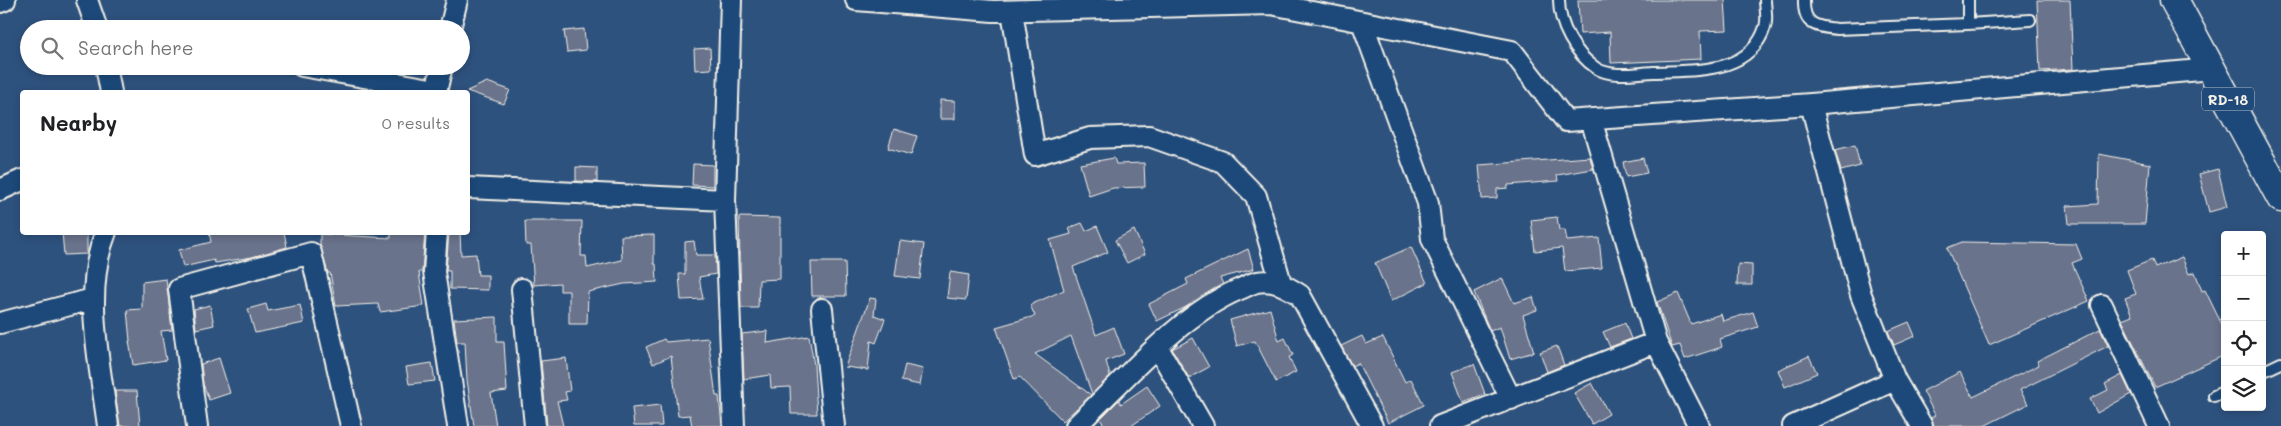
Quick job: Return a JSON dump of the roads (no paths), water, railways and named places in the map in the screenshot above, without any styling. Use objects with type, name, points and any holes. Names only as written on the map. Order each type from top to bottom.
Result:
[{"type":"main road","name":"RD-18","points":[[2174,0],[2281,198]]},
{"type":"street","points":[[0,2],[5,0]]},
{"type":"street","points":[[87,0],[94,20]]},
{"type":"street","points":[[452,20],[457,0]]},
{"type":"street","points":[[731,0],[725,200],[734,426]]},
{"type":"street","points":[[856,0],[999,7],[1271,4],[1512,51],[1566,121],[1811,104],[2212,69]]},
{"type":"street","points":[[999,7],[1035,155],[1090,138],[1149,136],[1223,162],[1256,196],[1281,283]]},
{"type":"street","points":[[1362,22],[1428,203],[1432,239],[1511,399]]},
{"type":"street","points":[[108,75],[111,90]]},
{"type":"street","points":[[350,75],[431,90]]},
{"type":"street","points":[[436,90],[440,75]]},
{"type":"street","points":[[1811,104],[1861,295],[1895,380],[1922,426]]},
{"type":"street","points":[[1591,119],[1656,342],[1698,426]]},
{"type":"street","points":[[0,190],[20,181]]},
{"type":"street","points":[[470,188],[725,200]]},
{"type":"street","points":[[105,235],[100,249],[93,299],[108,426]]},
{"type":"street","points":[[437,235],[434,272],[458,426]]},
{"type":"street","points":[[197,426],[179,289],[311,253],[351,426]]},
{"type":"street","points":[[1076,426],[1194,316],[1225,296],[1257,282],[1281,283],[1300,295],[1372,426]]},
{"type":"street","points":[[522,288],[535,426]]},
{"type":"street","points":[[0,323],[93,299]]},
{"type":"street","points":[[2102,305],[2159,426]]},
{"type":"street","points":[[822,309],[834,426]]},
{"type":"street","points":[[1440,426],[1656,342]]},
{"type":"street","points":[[1158,348],[1203,426]]},
{"type":"street","points":[[1793,426],[1895,380]]},
{"type":"lane","points":[[1559,0],[1566,31],[1578,53],[1598,70],[1616,74],[1715,69],[1739,59],[1756,45],[1766,25],[1765,0]]},
{"type":"lane","points":[[1804,0],[1804,10],[1809,21],[1818,28],[1837,29],[2030,20]]},
{"type":"lane","points":[[1968,0],[1968,24]]},
{"type":"lane","points":[[2266,370],[2281,363]]},
{"type":"lane","points":[[2214,396],[2221,393]]}]
